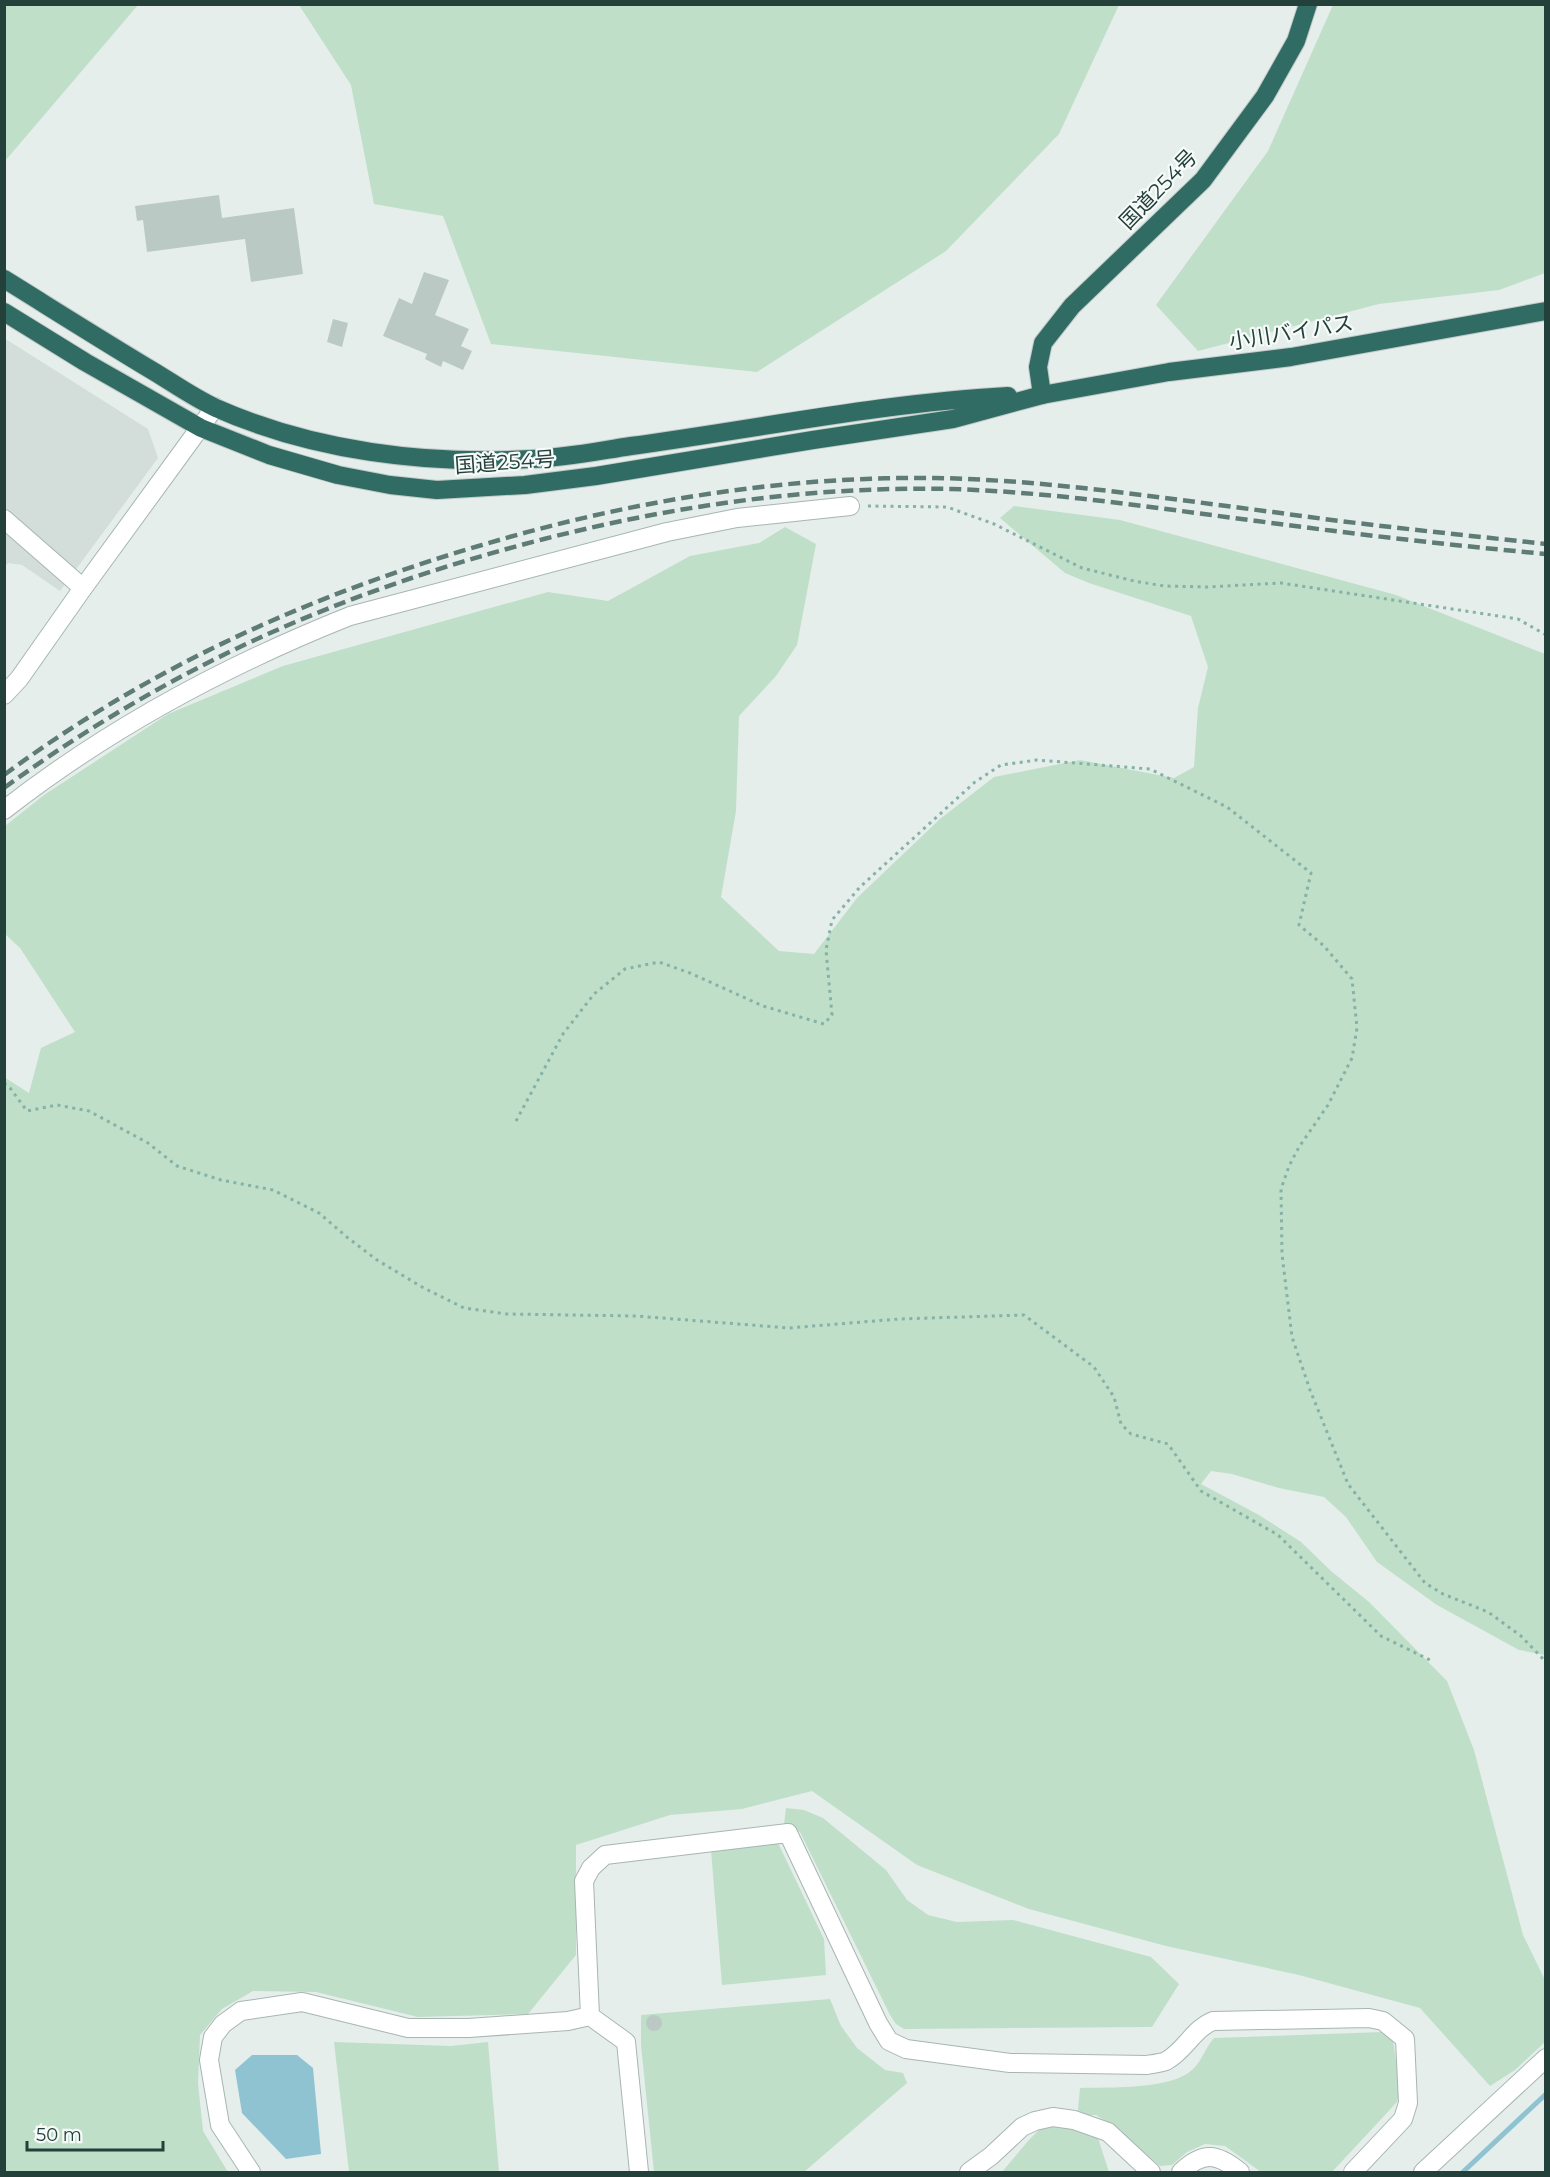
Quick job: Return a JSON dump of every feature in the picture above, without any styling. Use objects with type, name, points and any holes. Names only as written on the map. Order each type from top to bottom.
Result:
[{"type":"highway","name":"国道254号","points":[[1042,395],[1038,367],[1043,344],[1072,306],[1203,180],[1265,96],[1296,41],[1308,4]]},
{"type":"highway","name":"国道254号","points":[[4,279],[215,407],[276,430],[352,449],[445,460],[533,459],[943,400],[1042,395]]},
{"type":"highway","name":"小川バイパス","points":[[1042,395],[1169,372],[1291,357],[1545,311]]},
{"type":"highway","name":"国道254号","points":[[4,312],[85,362],[201,428],[269,455],[338,475],[390,485],[437,490],[480,489],[596,476],[813,440],[953,420],[1042,395]]},
{"type":"street","points":[[4,695],[19,679],[215,407]]},
{"type":"street","points":[[4,810],[84,752],[164,704],[252,658],[350,616],[667,532],[737,518],[850,506]]},
{"type":"street","points":[[4,519],[83,588]]},
{"type":"street","points":[[590,2016],[584,1881],[591,1868],[605,1855],[788,1833],[879,2023],[889,2041],[906,2049],[1010,2063],[1147,2065],[1165,2061],[1182,2050],[1202,2026],[1213,2021],[1369,2018],[1383,2021],[1405,2039],[1408,2103],[1403,2119],[1353,2172]]},
{"type":"street","points":[[250,2172],[219,2125],[210,2060],[213,2037],[223,2024],[241,2011],[302,2002],[408,2028],[469,2028],[568,2021],[590,2016],[626,2042],[639,2172]]},
{"type":"street","points":[[1423,2172],[1545,2058]]},
{"type":"street","points":[[969,2172],[991,2156],[1022,2127],[1053,2117],[1074,2120],[1108,2132],[1151,2172]]},
{"type":"street","points":[[1181,2172],[1193,2161],[1211,2156],[1228,2163],[1240,2172]]},
{"type":"path","points":[[850,506],[947,507],[994,524],[1082,568],[1134,581],[1164,586],[1207,587],[1281,583],[1518,619],[1545,635]]},
{"type":"path","points":[[516,1121],[563,1034],[594,994],[625,969],[659,962],[690,973],[763,1006],[824,1024],[832,1015],[826,950],[832,920],[860,886],[975,782],[1001,765],[1037,760],[1150,769],[1227,807],[1311,873],[1299,925],[1324,946],[1352,979],[1357,1028],[1352,1058],[1328,1106],[1288,1166],[1281,1189],[1282,1254],[1292,1337],[1310,1390],[1348,1484],[1425,1583],[1443,1594],[1488,1612],[1521,1636],[1545,1662]]},
{"type":"path","points":[[4,1083],[27,1111],[57,1105],[89,1111],[148,1143],[177,1166],[221,1180],[273,1190],[320,1213],[377,1260],[422,1287],[464,1308],[507,1314],[636,1316],[789,1328],[899,1319],[1024,1315],[1094,1367],[1114,1397],[1121,1424],[1131,1434],[1167,1444],[1201,1491],[1278,1535],[1381,1636],[1430,1660]]},
{"type":"shaded area","points":[[4,338],[148,429],[158,458],[60,591],[22,565],[8,563],[5,567]]},
{"type":"green space","points":[[4,5],[138,5],[5,161],[4,161]]},
{"type":"green space","points":[[299,5],[1119,5],[1059,134],[946,251],[757,372],[491,344],[443,216],[374,204],[351,85]]},
{"type":"green space","points":[[1333,5],[1545,5],[1545,273],[1499,290],[1379,304],[1198,351],[1156,305],[1268,151]]},
{"type":"green space","points":[[1014,506],[1120,520],[1396,595],[1545,654],[1545,1655],[1519,1650],[1437,1605],[1377,1562],[1346,1517],[1324,1497],[1211,1471],[1201,1484],[1259,1515],[1301,1542],[1331,1571],[1369,1602],[1447,1681],[1474,1750],[1523,1935],[1545,1980],[1545,2042],[1515,2070],[1490,2086],[1420,2008],[1299,1975],[1166,1946],[1029,1909],[917,1865],[812,1791],[742,1809],[670,1815],[576,1845],[576,1955],[528,2014],[418,2017],[316,1992],[253,1991],[222,2009],[200,2035],[198,2083],[203,2131],[228,2172],[5,2172],[4,1077],[29,1093],[41,1048],[75,1032],[20,948],[5,934],[5,826],[44,795],[168,714],[283,666],[548,592],[608,601],[690,556],[759,543],[785,527],[816,544],[797,645],[776,676],[739,716],[736,811],[721,897],[779,951],[814,954],[857,898],[940,819],[994,777],[1080,760],[1174,778],[1194,767],[1198,708],[1208,667],[1191,616],[1065,573],[1000,518]]},
{"type":"green space","points":[[786,1808],[804,1810],[823,1818],[886,1870],[907,1900],[928,1915],[957,1922],[1013,1920],[1151,1957],[1179,1984],[1152,2027],[904,2029],[896,2024],[890,2015],[800,1832],[784,1824]]},
{"type":"green space","points":[[778,1843],[824,1939],[826,1975],[722,1985],[711,1850]]},
{"type":"green space","points":[[830,1999],[841,2026],[857,2048],[885,2070],[903,2073],[907,2083],[804,2172],[654,2172],[641,2045],[641,2015]]},
{"type":"green space","points":[[1383,2032],[1393,2040],[1400,2089],[1397,2102],[1332,2172],[1261,2172],[1225,2146],[1205,2144],[1187,2152],[1172,2165],[1160,2166],[1113,2126],[1096,2115],[1085,2115],[1078,2110],[1080,2088],[1140,2086],[1171,2081],[1184,2076],[1196,2066],[1214,2038]]},
{"type":"green space","points":[[334,2042],[451,2046],[488,2042],[499,2172],[349,2172]]},
{"type":"green space","points":[[1056,2126],[1096,2132],[1109,2172],[1002,2172],[1040,2129]]},
{"type":"water","points":[[252,2055],[297,2055],[313,2068],[321,2154],[286,2159],[242,2113],[235,2070]]},
{"type":"building","points":[[219,195],[222,218],[294,208],[303,274],[251,282],[245,239],[147,252],[143,220],[137,221],[135,206]]},
{"type":"building","points":[[424,272],[449,280],[435,315],[469,329],[461,346],[472,351],[463,370],[443,361],[441,367],[425,359],[427,354],[383,336],[399,298],[412,304]]},
{"type":"building","points":[[333,319],[348,323],[342,347],[327,342]]},
{"type":"building","points":[[654,2015],[660,2017],[662,2023],[660,2029],[654,2031],[648,2029],[646,2023],[648,2017]]},
{"type":"waterway","points":[[1463,2172],[1546,2094]]},
{"type":"railway","points":[[4,775],[59,736],[174,668],[232,639],[354,587],[417,565],[537,529],[706,494],[820,481],[878,478],[978,479],[1105,491],[1546,544]]},
{"type":"railway","points":[[4,788],[67,744],[131,705],[196,669],[329,608],[398,583],[544,539],[695,507],[848,491],[951,489],[1028,493],[1365,535],[1546,554]]}]
